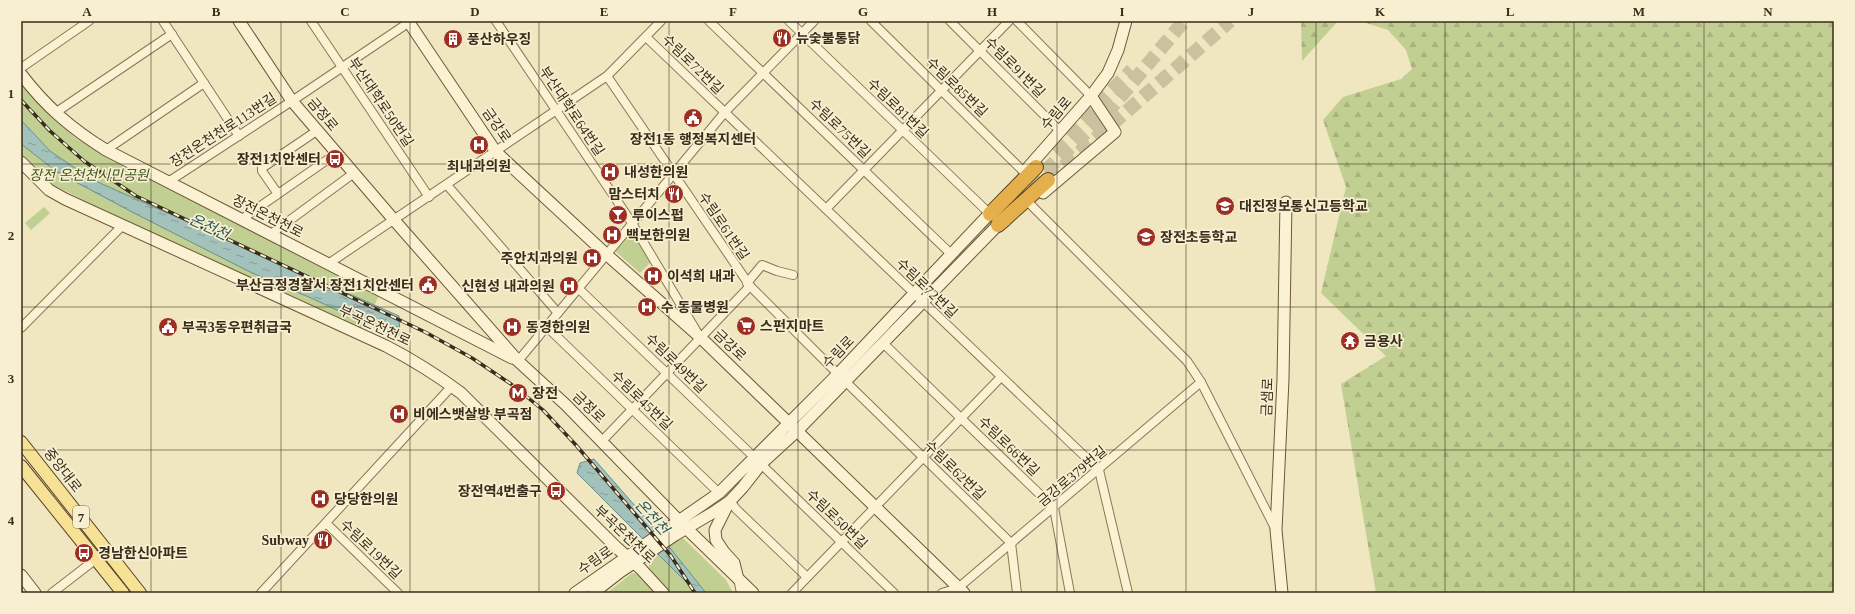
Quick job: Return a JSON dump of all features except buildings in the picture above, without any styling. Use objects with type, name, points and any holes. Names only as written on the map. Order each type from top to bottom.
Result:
[{"type":"highway","points":[[994,220],[1030,169]]},
{"type":"highway","points":[[994,220],[1030,200],[1048,180]]},
{"type":"main road","name":"금정로","points":[[238,21],[292,101],[518,361],[566,405],[682,524],[753,593]]},
{"type":"main road","name":"금강로","points":[[410,21],[496,152],[607,255],[701,338],[960,591]]},
{"type":"main road","name":"수림로","points":[[1030,169],[1091,96],[1108,73],[1118,50],[1126,21]]},
{"type":"main road","name":"장전온천천로","points":[[21,74],[55,113],[80,134],[106,150],[518,361]]},
{"type":"main road","name":"수림로","points":[[1030,200],[1115,132],[1091,96]]},
{"type":"main road","name":"부곡온천천로","points":[[21,162],[52,193],[412,359],[461,393],[632,558],[664,593]]},
{"type":"main road","name":"금샘로","points":[[1282,593],[1276,530],[1283,379],[1286,202]]},
{"type":"main road","name":"수림로","points":[[842,378],[883,343],[952,255],[994,220]]},
{"type":"main road","name":"수림로","points":[[575,593],[632,558],[682,524],[694,511],[719,493],[758,461],[842,378],[994,220]]},
{"type":"main road","name":"중앙대로","points":[[21,442],[140,593]]},
{"type":"main road","name":"수림로","points":[[682,524],[714,512],[730,500],[743,487],[758,461]]},
{"type":"main road","name":"7","points":[[21,466],[124,593]]},
{"type":"main road","points":[[730,500],[715,530],[716,540],[734,563],[738,577]]},
{"type":"main road","name":"수림로","points":[[593,593],[632,558]]},
{"type":"main road","points":[[21,575],[35,593]]},
{"type":"street","points":[[21,74],[89,21]]},
{"type":"street","points":[[163,21],[240,136]]},
{"type":"street","name":"부산대학로50번길","points":[[311,21],[429,197]]},
{"type":"street","name":"장전온천천로113번길","points":[[168,182],[240,136],[410,21]]},
{"type":"street","name":"부산대학로64번길","points":[[496,21],[632,223],[701,338]]},
{"type":"street","points":[[328,264],[608,76],[661,21]]},
{"type":"street","name":"수림로75번길","points":[[709,21],[952,255]]},
{"type":"street","name":"수림로81번길","points":[[789,21],[994,220]]},
{"type":"street","points":[[518,361],[725,112],[814,21]]},
{"type":"street","name":"수림로85번길","points":[[871,21],[942,90],[1030,169]]},
{"type":"street","name":"수림로91번길","points":[[950,21],[1061,132]]},
{"type":"street","points":[[826,209],[1009,21]]},
{"type":"street","points":[[1017,21],[1091,96]]},
{"type":"street","points":[[55,113],[172,34]]},
{"type":"street","name":"수림로72번길","points":[[646,37],[1099,470]]},
{"type":"street","name":"수림로61번길","points":[[608,76],[748,284],[842,378]]},
{"type":"street","points":[[106,150],[204,83]]},
{"type":"street","points":[[278,194],[262,171],[262,168],[318,130]]},
{"type":"street","points":[[242,219],[337,153]]},
{"type":"street","points":[[271,234],[354,173]]},
{"type":"street","points":[[447,185],[558,313]]},
{"type":"street","points":[[1030,200],[1187,360],[1201,382],[1276,530]]},
{"type":"street","points":[[21,328],[122,226]]},
{"type":"street","points":[[602,441],[701,338],[748,284],[762,265],[793,275]]},
{"type":"street","name":"수림로49번길","points":[[579,289],[758,461]]},
{"type":"street","name":"수림로45번길","points":[[547,327],[719,493]]},
{"type":"street","name":"수림로66번길","points":[[883,343],[1054,508]]},
{"type":"street","points":[[792,593],[1001,377]]},
{"type":"street","name":"수림로62번길","points":[[842,378],[1011,543]]},
{"type":"street","name":"금강로379번길","points":[[960,591],[1011,543],[1201,382]]},
{"type":"street","points":[[261,593],[452,386]]},
{"type":"street","name":"수림로50번길","points":[[758,461],[894,593]]},
{"type":"street","points":[[1099,470],[1128,593]]},
{"type":"street","points":[[730,500],[736,509],[807,577]]},
{"type":"street","points":[[1054,508],[1070,593]]},
{"type":"street","name":"수림로19번길","points":[[326,523],[398,593]]},
{"type":"street","points":[[1011,543],[1017,593]]},
{"type":"street","points":[[52,593],[96,559]]},
{"type":"street","points":[[738,577],[741,593]]},
{"type":"street","points":[[942,593],[960,591]]},
{"type":"green space","points":[[1301,21],[1338,21],[1302,61]]},
{"type":"green space","points":[[1360,21],[1834,21],[1834,593],[1376,593],[1341,384],[1386,356],[1321,293],[1346,187],[1323,120],[1343,97],[1401,79],[1412,69],[1406,50],[1388,30]]},
{"type":"green space","name":"장전 온천천시민공원","points":[[21,81],[53,118],[77,139],[170,189],[380,294],[363,327],[359,331],[132,226],[52,184],[21,154]]},
{"type":"green space","points":[[44,207],[50,213],[31,230],[25,223]]},
{"type":"green space","points":[[631,231],[651,262],[640,273],[615,251]]},
{"type":"green space","points":[[683,538],[726,580],[733,593],[669,593],[649,568],[649,559],[677,539]]},
{"type":"green space","points":[[632,573],[642,575],[657,593],[607,593]]},
{"type":"water","name":"온천천","points":[[21,120],[50,151],[91,179],[399,316],[400,336],[391,335],[250,272],[57,172],[21,144]]},
{"type":"water","name":"온천천","points":[[594,459],[651,524],[706,593],[697,593],[577,473],[580,463]]},
{"type":"tunnel","points":[[954,259],[1110,109],[1184,21]]},
{"type":"tunnel","points":[[1048,180],[1230,21]]},
{"type":"tunnel","points":[[1053,150],[1132,70]]},
{"type":"railway","points":[[21,100],[50,131],[84,161],[136,196],[425,332],[472,358],[511,384],[543,410],[575,444],[671,556],[695,593]]},
{"type":"place","name":"뉴숯불통닭","points":[[782,38]]},
{"type":"place","name":"풍산하우징","points":[[453,39]]},
{"type":"place","name":"장전1동 행정복지센터","points":[[693,118]]},
{"type":"place","name":"최내과의원","points":[[479,145]]},
{"type":"place","name":"장전1치안센터","points":[[335,159]]},
{"type":"place","name":"내성한의원","points":[[610,172]]},
{"type":"place","name":"맘스터치","points":[[674,194]]},
{"type":"place","name":"대진정보통신고등학교","points":[[1225,206]]},
{"type":"place","name":"루이스펍","points":[[618,215]]},
{"type":"place","name":"백보한의원","points":[[612,235]]},
{"type":"place","name":"장전초등학교","points":[[1146,237]]},
{"type":"place","name":"주안치과의원","points":[[592,258]]},
{"type":"place","name":"이석희 내과","points":[[653,276]]},
{"type":"place","name":"부산금정경찰서 장전1치안센터","points":[[428,285]]},
{"type":"place","name":"신현성 내과의원","points":[[569,286]]},
{"type":"place","name":"수 동물병원","points":[[647,307]]},
{"type":"place","name":"스펀지마트","points":[[746,326]]},
{"type":"place","name":"부곡3동우편취급국","points":[[168,327]]},
{"type":"place","name":"동경한의원","points":[[512,327]]},
{"type":"place","name":"금용사","points":[[1350,341]]},
{"type":"place","name":"장전","points":[[518,393]]},
{"type":"place","name":"비에스뱃살방 부곡점","points":[[399,414]]},
{"type":"place","name":"장전역4번출구","points":[[556,491]]},
{"type":"place","name":"당당한의원","points":[[320,499]]},
{"type":"place","name":"Subway","points":[[323,540]]},
{"type":"place","name":"경남한신아파트","points":[[84,553]]}]
